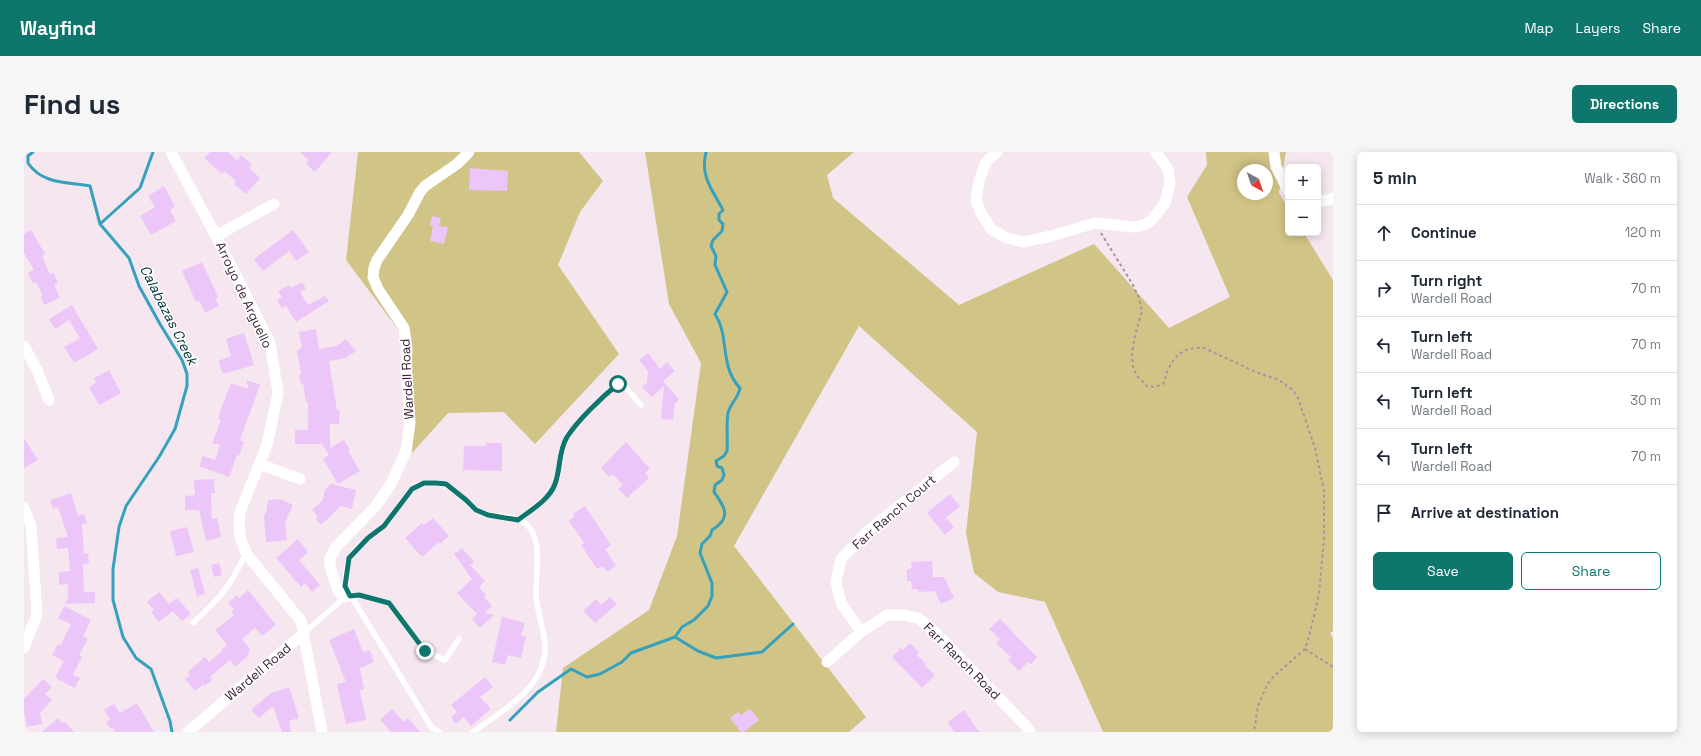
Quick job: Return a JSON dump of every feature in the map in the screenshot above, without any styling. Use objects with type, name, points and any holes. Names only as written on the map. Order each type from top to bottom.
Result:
[{"type":"street","name":"Arroyo de Arguello","points":[[171,152],[216,236],[270,343],[278,393],[267,445],[240,512],[239,527],[241,540],[246,553],[301,621],[322,732]]},
{"type":"street","name":"Wardell Road","points":[[348,597],[338,591],[330,566],[330,558],[346,534],[375,507],[391,484],[406,451],[410,423],[406,367],[407,348],[404,328],[378,289],[373,277],[374,268],[377,260],[408,215],[420,192],[425,186],[457,164],[469,152]]},
{"type":"street","points":[[997,152],[986,162],[979,181],[976,200],[981,213],[992,230],[1006,238],[1023,242],[1051,236],[1096,223],[1133,227],[1141,226],[1151,221],[1160,212],[1169,193],[1170,183],[1168,169],[1156,152]]},
{"type":"street","points":[[1274,152],[1276,167],[1285,184]]},
{"type":"street","points":[[1321,201],[1333,198]]},
{"type":"street","points":[[216,236],[274,204]]},
{"type":"street","points":[[24,346],[49,400]]},
{"type":"street","name":"Farr Ranch Court","points":[[862,632],[841,602],[836,582],[841,559],[869,530],[954,462]]},
{"type":"street","points":[[259,464],[300,478]]},
{"type":"street","points":[[24,508],[31,525],[37,614],[24,648]]},
{"type":"street","name":"Farr Ranch Road","points":[[827,662],[862,632],[887,615],[903,615],[918,618],[936,633],[1030,732]]},
{"type":"street","name":"Wardell Road","points":[[188,732],[304,633]]},
{"type":"lane","points":[[518,520],[549,494],[555,484],[561,453],[568,436],[601,399],[618,384],[624,384],[641,405]]},
{"type":"lane","name":"Wardell Road","points":[[439,732],[432,728],[348,597],[345,586],[349,558],[362,543],[384,526],[412,489],[424,483],[446,484],[476,510],[488,515],[518,520]]},
{"type":"lane","points":[[473,732],[510,705],[534,684],[543,664],[545,648],[536,594],[537,555],[534,536],[530,527],[523,521],[518,520]]},
{"type":"lane","points":[[193,622],[224,593],[233,580],[246,553]]},
{"type":"lane","points":[[348,597],[359,595],[389,603],[425,651],[445,660],[459,639]]},
{"type":"lane","name":"Wardell Road","points":[[304,633],[348,597]]},
{"type":"path","points":[[1096,223],[1139,298],[1142,311],[1135,335],[1132,354],[1133,367],[1137,376],[1147,386],[1155,387],[1163,384],[1172,362],[1185,350],[1194,347],[1204,348],[1256,372],[1279,380],[1288,386],[1298,398],[1315,448],[1324,491],[1325,508],[1324,540],[1319,594],[1305,649],[1266,685],[1258,706],[1254,732]]},
{"type":"path","points":[[1305,649],[1333,667]]},
{"type":"shaded area","points":[[358,152],[579,152],[603,181],[580,212],[558,265],[619,354],[535,444],[504,412],[448,413],[412,453],[414,422],[411,367],[412,348],[346,260]]},
{"type":"shaded area","points":[[645,152],[854,152],[827,175],[833,198],[959,305],[1094,244],[1169,328],[1230,297],[1187,197],[1207,165],[1206,152],[1286,152],[1279,193],[1285,203],[1285,236],[1306,236],[1333,280],[1333,631],[1330,633],[1333,638],[1333,732],[1103,732],[1045,602],[998,592],[974,573],[966,533],[977,432],[859,326],[734,546],[866,717],[849,732],[556,732],[563,668],[649,610],[677,536],[701,363],[669,304]]},
{"type":"building","points":[[210,152],[228,152],[237,160],[241,155],[252,165],[249,168],[260,178],[246,194],[234,184],[236,181],[224,171],[222,174],[204,158]]},
{"type":"building","points":[[300,152],[332,152],[315,172],[306,164],[309,160]]},
{"type":"building","points":[[470,168],[508,171],[507,191],[469,190]]},
{"type":"building","points":[[164,186],[175,206],[170,210],[176,221],[151,235],[140,216],[155,207],[148,196]]},
{"type":"building","points":[[432,216],[441,218],[439,226],[448,227],[444,244],[430,241],[433,226],[430,225]]},
{"type":"building","points":[[31,230],[45,254],[42,256],[50,274],[54,273],[58,283],[54,284],[60,298],[44,305],[41,297],[43,296],[36,282],[33,283],[28,273],[34,270],[24,253],[24,234]]},
{"type":"building","points":[[293,230],[309,252],[296,261],[289,251],[263,271],[254,259]]},
{"type":"building","points":[[202,262],[218,297],[215,298],[219,306],[205,313],[199,300],[196,302],[182,271]]},
{"type":"building","points":[[302,282],[306,289],[300,292],[308,305],[325,296],[329,301],[296,322],[286,306],[282,308],[277,300],[282,297],[278,291],[289,285],[291,288]]},
{"type":"building","points":[[72,305],[98,349],[74,363],[64,347],[80,338],[69,320],[55,329],[49,319]]},
{"type":"building","points":[[316,329],[319,349],[337,346],[346,339],[356,351],[346,358],[329,361],[337,410],[340,410],[339,424],[330,424],[330,448],[344,440],[350,450],[348,451],[360,471],[338,484],[323,459],[329,455],[322,444],[295,444],[295,430],[308,430],[308,402],[306,402],[303,383],[301,384],[299,375],[301,374],[297,351],[302,347],[299,332]]},
{"type":"building","points":[[244,333],[254,365],[223,374],[218,361],[231,356],[226,339]]},
{"type":"building","points":[[648,353],[660,369],[667,362],[675,371],[663,381],[679,399],[675,404],[673,420],[661,419],[664,386],[652,397],[642,387],[647,383],[648,371],[639,360]]},
{"type":"building","points":[[109,370],[121,393],[99,405],[89,387],[96,383],[94,378]]},
{"type":"building","points":[[246,380],[260,385],[240,440],[244,442],[239,456],[237,455],[229,477],[199,466],[203,456],[215,460],[220,445],[212,443],[221,420],[218,419],[221,409],[231,383],[249,389]]},
{"type":"building","points":[[24,438],[38,460],[24,468]]},
{"type":"building","points":[[626,442],[650,469],[645,473],[649,478],[627,498],[618,489],[623,485],[613,474],[609,477],[601,468]]},
{"type":"building","points":[[486,443],[502,443],[502,471],[463,470],[464,446],[486,446]]},
{"type":"building","points":[[214,479],[215,493],[211,493],[212,519],[217,518],[221,537],[206,541],[199,510],[185,510],[185,496],[195,495],[194,480]]},
{"type":"building","points":[[331,484],[356,490],[352,509],[341,506],[321,525],[316,519],[317,515],[312,510],[322,501],[325,490]]},
{"type":"building","points":[[71,493],[78,516],[84,514],[87,523],[82,524],[84,554],[88,553],[89,563],[83,564],[84,592],[95,592],[95,603],[65,604],[68,598],[68,584],[59,585],[59,572],[70,571],[68,548],[57,549],[56,538],[68,537],[58,507],[53,509],[50,500]]},
{"type":"building","points":[[950,494],[960,506],[946,518],[954,527],[945,535],[927,513]]},
{"type":"building","points":[[280,499],[293,505],[285,522],[287,540],[266,542],[264,516],[267,505],[269,500]]},
{"type":"building","points":[[585,506],[611,545],[605,549],[616,566],[607,572],[602,566],[597,569],[581,545],[584,543],[569,521],[575,516],[573,514]]},
{"type":"building","points":[[433,518],[449,536],[440,544],[439,542],[422,557],[405,538],[422,523],[424,525]]},
{"type":"building","points":[[187,527],[194,552],[176,556],[170,531]]},
{"type":"building","points":[[298,539],[308,552],[299,560],[320,585],[312,592],[305,583],[301,587],[276,558]]},
{"type":"building","points":[[462,548],[474,562],[470,565],[485,581],[479,587],[486,595],[484,597],[492,606],[485,613],[494,615],[480,628],[472,619],[477,614],[457,593],[472,579],[454,554]]},
{"type":"building","points":[[932,561],[933,577],[944,577],[954,598],[941,604],[935,591],[919,592],[917,589],[912,589],[911,581],[907,581],[907,570],[912,568],[911,562]]},
{"type":"building","points":[[219,563],[222,575],[214,577],[211,565]]},
{"type":"building","points":[[198,568],[205,594],[197,596],[190,570]]},
{"type":"building","points":[[248,590],[276,625],[262,636],[255,628],[242,639],[251,650],[247,653],[249,655],[235,667],[230,660],[210,677],[212,680],[205,686],[204,684],[195,691],[185,679],[190,675],[188,672],[205,657],[209,662],[227,645],[215,630],[234,615],[231,612],[234,610],[228,603],[237,595],[239,598]]},
{"type":"building","points":[[159,592],[169,604],[175,599],[178,599],[191,614],[182,621],[173,611],[159,622],[151,612],[154,610],[147,602]]},
{"type":"building","points":[[610,597],[617,604],[595,623],[583,611],[596,599],[601,605]]},
{"type":"building","points":[[64,606],[91,620],[83,636],[88,639],[79,655],[82,657],[73,675],[80,678],[75,688],[55,678],[64,661],[52,655],[58,644],[60,646],[71,624],[58,618]]},
{"type":"building","points":[[502,617],[525,623],[521,635],[526,636],[521,658],[508,655],[505,665],[492,662]]},
{"type":"building","points":[[1000,619],[1037,657],[1031,664],[1028,662],[1019,671],[1008,660],[1011,657],[996,643],[1000,639],[989,629]]},
{"type":"building","points":[[354,629],[363,652],[370,650],[374,662],[360,668],[364,689],[360,690],[366,720],[346,724],[337,684],[346,682],[329,640]]},
{"type":"building","points":[[910,643],[919,652],[917,655],[926,664],[924,665],[935,675],[922,688],[892,657],[901,648],[903,650]]},
{"type":"building","points":[[485,677],[493,687],[480,697],[491,709],[471,726],[464,717],[456,724],[451,717],[457,712],[451,705]]},
{"type":"building","points":[[43,679],[52,687],[45,694],[52,700],[40,713],[42,724],[27,727],[24,713],[24,699]]},
{"type":"building","points":[[289,687],[299,718],[289,721],[291,732],[282,732],[273,706],[259,718],[251,710],[271,693]]},
{"type":"building","points":[[137,703],[154,732],[115,732],[113,728],[111,729],[106,722],[110,719],[104,710],[114,704],[120,713]]},
{"type":"building","points":[[392,709],[404,722],[408,718],[420,732],[391,732],[380,720]]},
{"type":"building","points":[[750,709],[759,720],[744,732],[741,732],[730,718],[738,712],[741,715]]},
{"type":"building","points":[[964,710],[979,732],[954,732],[948,722]]},
{"type":"building","points":[[58,718],[62,723],[64,721],[74,732],[42,732]]},
{"type":"waterway","name":"Calabazas Creek","points":[[33,152],[28,156],[28,163],[40,175],[64,183],[90,186],[100,224],[129,258],[139,286],[182,360],[187,374],[187,386],[175,429],[159,457],[126,506],[119,527],[113,569],[113,600],[123,637],[136,658],[151,669],[170,721],[172,732]]},
{"type":"waterway","points":[[100,224],[140,188],[153,152]]},
{"type":"waterway","points":[[510,720],[538,692],[571,669],[587,677],[600,674],[622,662],[631,653],[675,637],[682,627],[694,620],[708,606],[712,596],[712,583],[700,553],[702,544],[724,517],[725,512],[714,492],[715,485],[722,480],[724,475],[722,468],[717,466],[716,461],[724,456],[727,451],[728,413],[738,395],[740,388],[729,370],[720,323],[715,314],[727,292],[715,265],[716,256],[711,246],[713,240],[722,231],[723,224],[719,220],[719,214],[723,210],[711,189],[706,176],[706,152]]},
{"type":"waterway","points":[[675,637],[698,651],[716,658],[762,652],[793,624]]},
{"type":"route","points":[[425,651],[389,603],[359,595],[350,596],[345,586],[349,558],[357,548],[384,526],[412,489],[424,483],[446,484],[476,510],[488,515],[518,520],[549,494],[555,484],[563,445],[568,436],[601,399],[618,384]]}]
